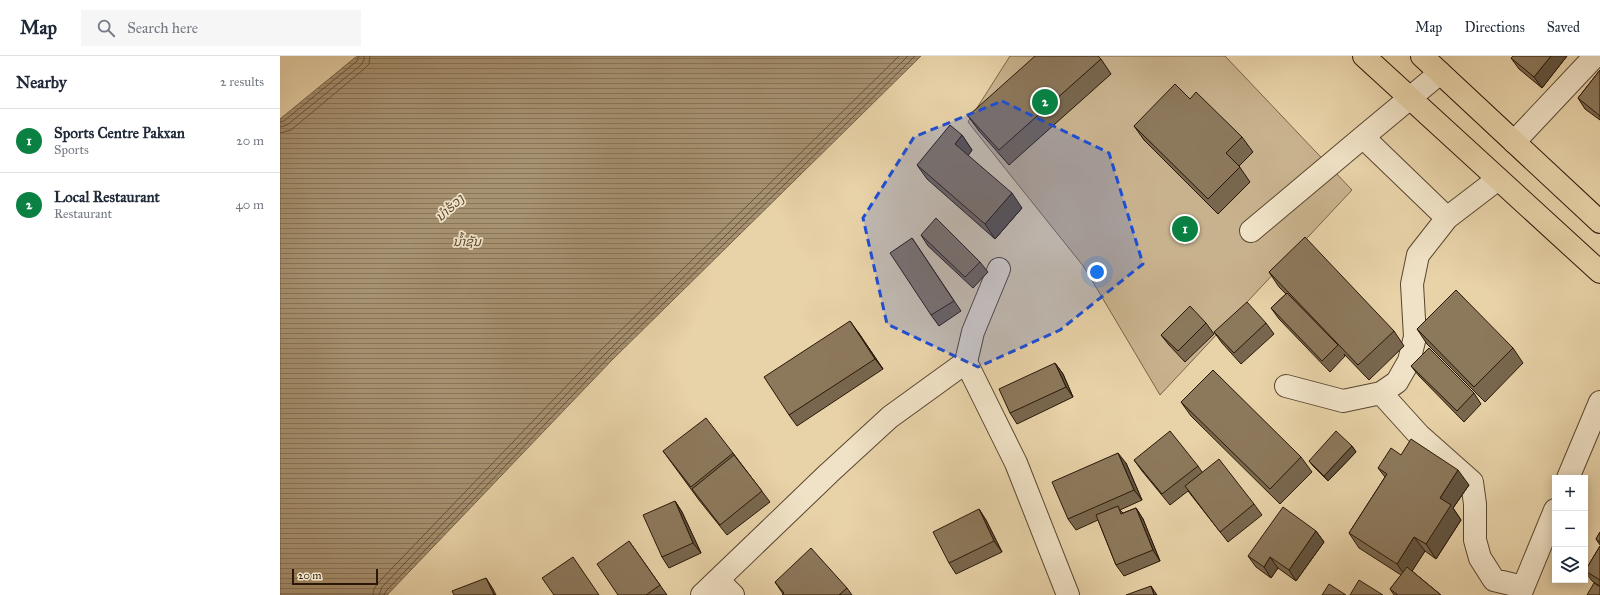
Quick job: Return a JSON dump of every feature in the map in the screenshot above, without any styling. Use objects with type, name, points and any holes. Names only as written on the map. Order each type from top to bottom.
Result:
[{"type":"highway","points":[[1364,56],[1600,272]]},
{"type":"highway","points":[[1422,56],[1600,222]]},
{"type":"street","points":[[1514,142],[1595,56]]},
{"type":"street","points":[[1251,231],[1440,73]]},
{"type":"street","points":[[1363,137],[1447,218]]},
{"type":"street","points":[[1286,386],[1343,401],[1381,393],[1397,382],[1409,361],[1415,337],[1412,284],[1418,255],[1447,218],[1498,179]]},
{"type":"street","points":[[999,269],[973,332],[966,362],[1016,463],[1068,595]]},
{"type":"street","points":[[702,595],[829,473],[890,417],[966,362]]},
{"type":"street","points":[[1381,393],[1419,435],[1472,482],[1475,504],[1476,540],[1480,558],[1494,580],[1521,591],[1555,511]]},
{"type":"street","points":[[1569,475],[1600,402]]},
{"type":"street","points":[[718,580],[733,595]]},
{"type":"highlighted area","points":[[1002,101],[1109,153],[1143,264],[1060,330],[978,367],[887,324],[863,218],[914,137]]},
{"type":"shaded area","points":[[1010,56],[1225,56],[1352,190],[1160,395],[1084,267],[968,122]]},
{"type":"water","name":"ນ້ຳຊັນ","points":[[357,56],[921,56],[612,360],[387,595],[280,595],[280,119]]},
{"type":"building","points":[[1035,56],[1098,56],[1101,59],[999,150],[968,116]]},
{"type":"building","points":[[1513,56],[1551,56],[1534,77],[1511,58]]},
{"type":"building","points":[[1600,70],[1600,116],[1578,98]]},
{"type":"building","points":[[1175,84],[1190,99],[1196,92],[1242,137],[1226,153],[1240,167],[1208,199],[1134,126]]},
{"type":"building","points":[[950,125],[962,135],[955,144],[1012,193],[985,224],[917,165]]},
{"type":"building","points":[[936,218],[980,262],[965,277],[921,235]]},
{"type":"building","points":[[1305,237],[1394,331],[1358,365],[1269,272]]},
{"type":"building","points":[[912,238],[954,301],[931,315],[890,253]]},
{"type":"building","points":[[1456,290],[1513,348],[1474,387],[1417,329]]},
{"type":"building","points":[[1287,293],[1338,345],[1322,361],[1271,308]]},
{"type":"building","points":[[1247,302],[1266,323],[1234,353],[1214,332]]},
{"type":"building","points":[[1190,306],[1206,323],[1178,351],[1161,335]]},
{"type":"building","points":[[850,321],[875,359],[789,415],[764,377]]},
{"type":"building","points":[[1429,348],[1474,393],[1457,411],[1411,366]]},
{"type":"building","points":[[1055,363],[1066,387],[1010,413],[999,389]]},
{"type":"building","points":[[1213,370],[1301,457],[1270,489],[1181,402]]},
{"type":"building","points":[[706,418],[733,453],[691,487],[663,451]]},
{"type":"building","points":[[1170,431],[1198,466],[1162,494],[1134,460]]},
{"type":"building","points":[[1336,431],[1352,446],[1324,476],[1309,461]]},
{"type":"building","points":[[1411,439],[1458,470],[1440,498],[1451,505],[1426,544],[1414,537],[1397,564],[1349,533],[1387,474],[1378,468],[1391,448],[1401,455]]},
{"type":"building","points":[[1118,453],[1134,490],[1068,519],[1052,482]]},
{"type":"building","points":[[734,455],[762,491],[720,525],[692,489]]},
{"type":"building","points":[[1219,459],[1254,504],[1220,532],[1185,486]]},
{"type":"building","points":[[675,501],[693,543],[662,557],[643,515]]},
{"type":"building","points":[[1118,506],[1121,514],[1136,508],[1153,550],[1116,565],[1096,515]]},
{"type":"building","points":[[1283,507],[1316,531],[1289,570],[1270,557],[1264,567],[1248,556]]},
{"type":"building","points":[[979,509],[994,541],[949,563],[933,532]]},
{"type":"building","points":[[1600,532],[1600,542],[1596,539]]},
{"type":"building","points":[[629,541],[660,585],[646,595],[618,595],[597,564]]},
{"type":"building","points":[[1600,546],[1600,580],[1588,573],[1588,566]]},
{"type":"building","points":[[811,548],[847,588],[839,595],[782,595],[784,593],[775,582]]},
{"type":"building","points":[[573,557],[599,595],[554,595],[542,578]]},
{"type":"building","points":[[1407,567],[1441,595],[1398,595],[1390,589]]},
{"type":"building","points":[[486,578],[494,595],[454,595],[452,591]]},
{"type":"building","points":[[1359,580],[1383,595],[1350,595]]},
{"type":"building","points":[[1594,583],[1600,587],[1600,595],[1587,595]]},
{"type":"building","points":[[1329,584],[1346,595],[1322,595]]},
{"type":"building","points":[[1151,586],[1154,595],[1126,595]]},
{"type":"place","name":"Local Restaurant","points":[[1045,102]]},
{"type":"place","name":"Sports Centre Pakxan","points":[[1185,229]]},
{"type":"water label","name":"ນຳ້ຮວງ","points":[[450,208]]}]
